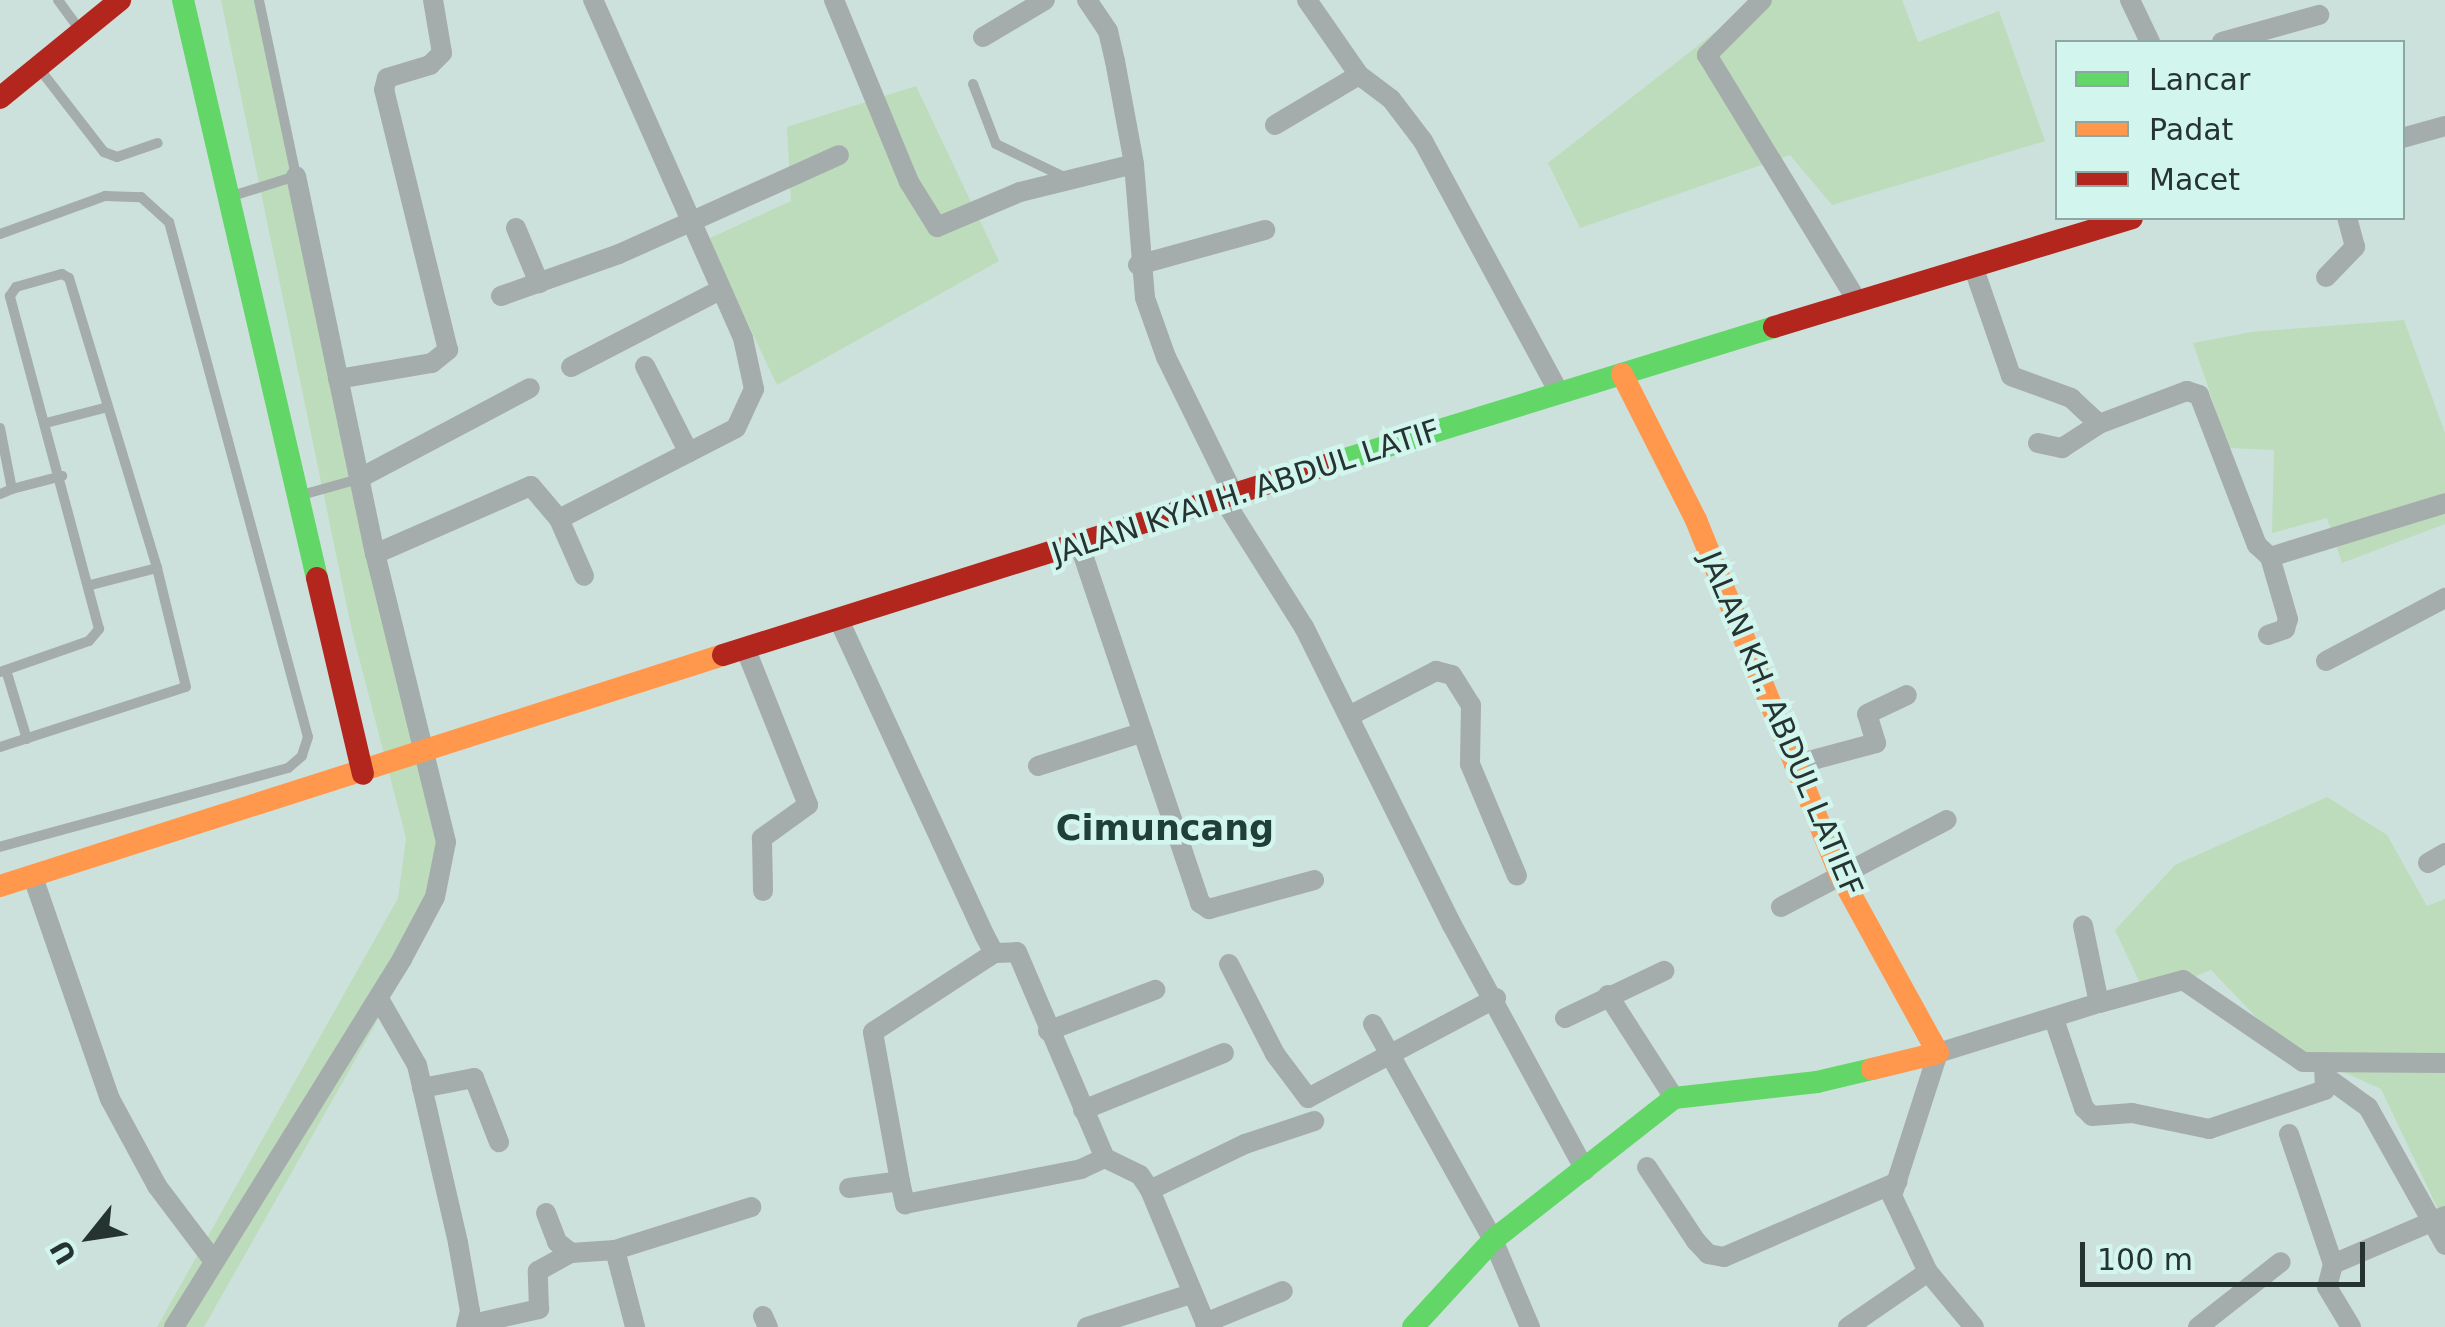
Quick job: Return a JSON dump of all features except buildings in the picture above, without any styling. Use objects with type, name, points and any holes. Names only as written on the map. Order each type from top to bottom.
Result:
[{"type":"street","points":[[0,98],[120,0]]},
{"type":"street","points":[[183,0],[362,774]]},
{"type":"street","points":[[338,379],[432,364],[448,350],[384,90],[387,78],[430,65],[442,53],[433,0]]},
{"type":"street","points":[[559,519],[742,423],[754,389],[752,367],[692,221],[593,0]]},
{"type":"street","points":[[834,0],[931,224],[941,228],[1004,197],[1134,164]]},
{"type":"street","points":[[983,37],[1045,0]]},
{"type":"street","points":[[1086,0],[1108,31],[1134,164],[1138,264],[1166,357],[1228,495],[1304,626],[1452,925],[1496,998],[1585,1170]]},
{"type":"street","points":[[1306,0],[1359,74],[1391,98],[1423,141],[1559,394]]},
{"type":"street","points":[[1762,0],[1708,54],[1857,302]]},
{"type":"street","points":[[2130,0],[2149,40]]},
{"type":"street","points":[[2229,40],[2319,16]]},
{"type":"street","points":[[1275,125],[1359,74]]},
{"type":"street","points":[[2405,137],[2445,126]]},
{"type":"street","points":[[501,296],[692,221],[839,155]]},
{"type":"street","points":[[174,1327],[379,1000],[435,898],[446,842],[375,554],[296,176]]},
{"type":"street","name":"JALAN KYAI H. ABDUL LATIF","points":[[0,886],[362,774],[838,618],[1080,546],[1228,495],[2125,220]]},
{"type":"street","points":[[2326,277],[2355,247],[2348,220]]},
{"type":"street","points":[[516,228],[539,282]]},
{"type":"street","points":[[1138,264],[1265,230]]},
{"type":"street","points":[[1973,266],[2011,376],[2034,379],[2071,398],[2099,424]]},
{"type":"street","points":[[571,367],[720,290]]},
{"type":"street","points":[[645,366],[689,453]]},
{"type":"street","name":"JALAN KH. ABDUL LATIEF","points":[[1622,374],[1696,520],[1838,873],[1938,1053]]},
{"type":"street","points":[[360,478],[530,388]]},
{"type":"street","points":[[2038,443],[2062,448],[2099,424],[2186,391],[2198,395],[2256,545],[2270,557],[2288,619],[2285,629],[2268,636]]},
{"type":"street","points":[[375,554],[531,486],[559,519],[584,576]]},
{"type":"street","points":[[2270,557],[2445,503]]},
{"type":"street","points":[[1080,546],[1205,908],[1314,880]]},
{"type":"street","points":[[2326,662],[2445,598]]},
{"type":"street","points":[[838,618],[994,953]]},
{"type":"street","points":[[746,650],[808,804],[762,838],[764,891]]},
{"type":"street","points":[[1351,715],[1436,671],[1452,675],[1471,705],[1470,764],[1516,876]]},
{"type":"street","points":[[1794,766],[1876,743],[1867,714],[1907,695]]},
{"type":"street","points":[[1038,766],[1143,732]]},
{"type":"street","points":[[1781,907],[1838,873],[1946,820]]},
{"type":"street","points":[[33,877],[110,1099],[157,1186],[213,1260]]},
{"type":"street","points":[[2083,926],[2100,1003]]},
{"type":"street","points":[[1106,1158],[1081,1170],[904,1204],[873,1032],[1009,947],[1016,952],[1106,1158],[1140,1175],[1150,1190],[1206,1325],[1282,1291]]},
{"type":"street","points":[[1229,964],[1302,1095],[1314,1098],[1496,998]]},
{"type":"street","points":[[1565,1018],[1664,971]]},
{"type":"street","points":[[1413,1327],[1493,1240],[1674,1098],[1816,1082],[1938,1053],[2183,980],[2303,1062],[2327,1072],[2368,1107],[2440,1218],[2445,1245]]},
{"type":"street","points":[[1048,1032],[1155,990]]},
{"type":"street","points":[[1608,995],[1674,1098]]},
{"type":"street","points":[[379,1000],[406,1043],[422,1088],[458,1244],[467,1326],[540,1309],[538,1272],[570,1252],[615,1250],[751,1208]]},
{"type":"street","points":[[2054,1019],[2084,1108],[2092,1116],[2132,1113],[2201,1131],[2325,1090],[2327,1072]]},
{"type":"street","points":[[1373,1024],[1493,1240],[1530,1327]]},
{"type":"street","points":[[1083,1110],[1224,1053]]},
{"type":"street","points":[[1938,1053],[1896,1182],[1896,1214],[1928,1272],[1974,1327]]},
{"type":"street","points":[[2327,1072],[2445,1063]]},
{"type":"street","points":[[422,1088],[474,1078],[499,1142]]},
{"type":"street","points":[[1150,1190],[1245,1144],[1314,1121]]},
{"type":"street","points":[[2288,1134],[2333,1264],[2328,1287],[2351,1327]]},
{"type":"street","points":[[1647,1167],[1696,1241],[1708,1254],[1724,1258],[1896,1182]]},
{"type":"street","points":[[849,1188],[900,1182]]},
{"type":"street","points":[[546,1213],[557,1242],[570,1252]]},
{"type":"street","points":[[2333,1264],[2440,1218]]},
{"type":"street","points":[[615,1250],[635,1327]]},
{"type":"street","points":[[2198,1327],[2222,1319],[2281,1262]]},
{"type":"street","points":[[1848,1327],[1928,1272]]},
{"type":"street","points":[[1087,1327],[1191,1294]]},
{"type":"lane","points":[[58,0],[80,30]]},
{"type":"lane","points":[[228,197],[296,176],[259,0]]},
{"type":"lane","points":[[38,66],[104,152],[116,157],[158,143]]},
{"type":"lane","points":[[973,84],[992,139],[1067,178]]},
{"type":"lane","points":[[0,234],[105,196],[141,197],[169,222],[308,737],[302,756],[288,768],[0,847]]},
{"type":"lane","points":[[0,747],[186,687],[157,568],[69,278],[62,274],[16,287],[10,296],[90,585],[95,636],[3,671],[27,738]]},
{"type":"lane","points":[[46,423],[108,407]]},
{"type":"lane","points":[[0,428],[12,489]]},
{"type":"lane","points":[[0,494],[62,476]]},
{"type":"lane","points":[[295,496],[360,478]]},
{"type":"lane","points":[[90,585],[157,568]]},
{"type":"green space","points":[[221,0],[261,0],[449,839],[431,926],[204,1327],[157,1327],[398,898],[406,838],[352,631]]},
{"type":"green space","points":[[1756,0],[1902,0],[1918,42],[1999,11],[2045,141],[1832,205],[1790,155],[1580,228],[1548,163]]},
{"type":"green space","points":[[916,86],[999,261],[777,385],[708,239],[791,201],[787,127]]},
{"type":"green space","points":[[2404,320],[2445,433],[2445,524],[2342,563],[2327,518],[2272,533],[2274,450],[2229,448],[2193,343],[2251,332]]},
{"type":"green space","points":[[2327,797],[2387,835],[2427,906],[2445,899],[2445,1207],[2438,1209],[2381,1089],[2282,1044],[2211,970],[2146,996],[2115,930],[2175,865]]},
{"type":"traffic: fast","points":[[183,0],[317,578]]},
{"type":"traffic: fast","points":[[1329,464],[1774,327]]},
{"type":"traffic: fast","points":[[1413,1327],[1493,1240],[1674,1098],[1817,1082],[1872,1069]]},
{"type":"traffic: slow","points":[[1622,374],[1696,520],[1839,873],[1938,1053],[1872,1069]]},
{"type":"traffic: slow","points":[[0,886],[723,655]]},
{"type":"traffic: jam","points":[[0,98],[120,0]]},
{"type":"traffic: jam","points":[[1774,327],[2125,220]]},
{"type":"traffic: jam","points":[[723,655],[1329,464]]},
{"type":"traffic: jam","points":[[317,578],[363,774]]},
{"type":"district","name":"Cimuncang","points":[[1165,828]]}]
